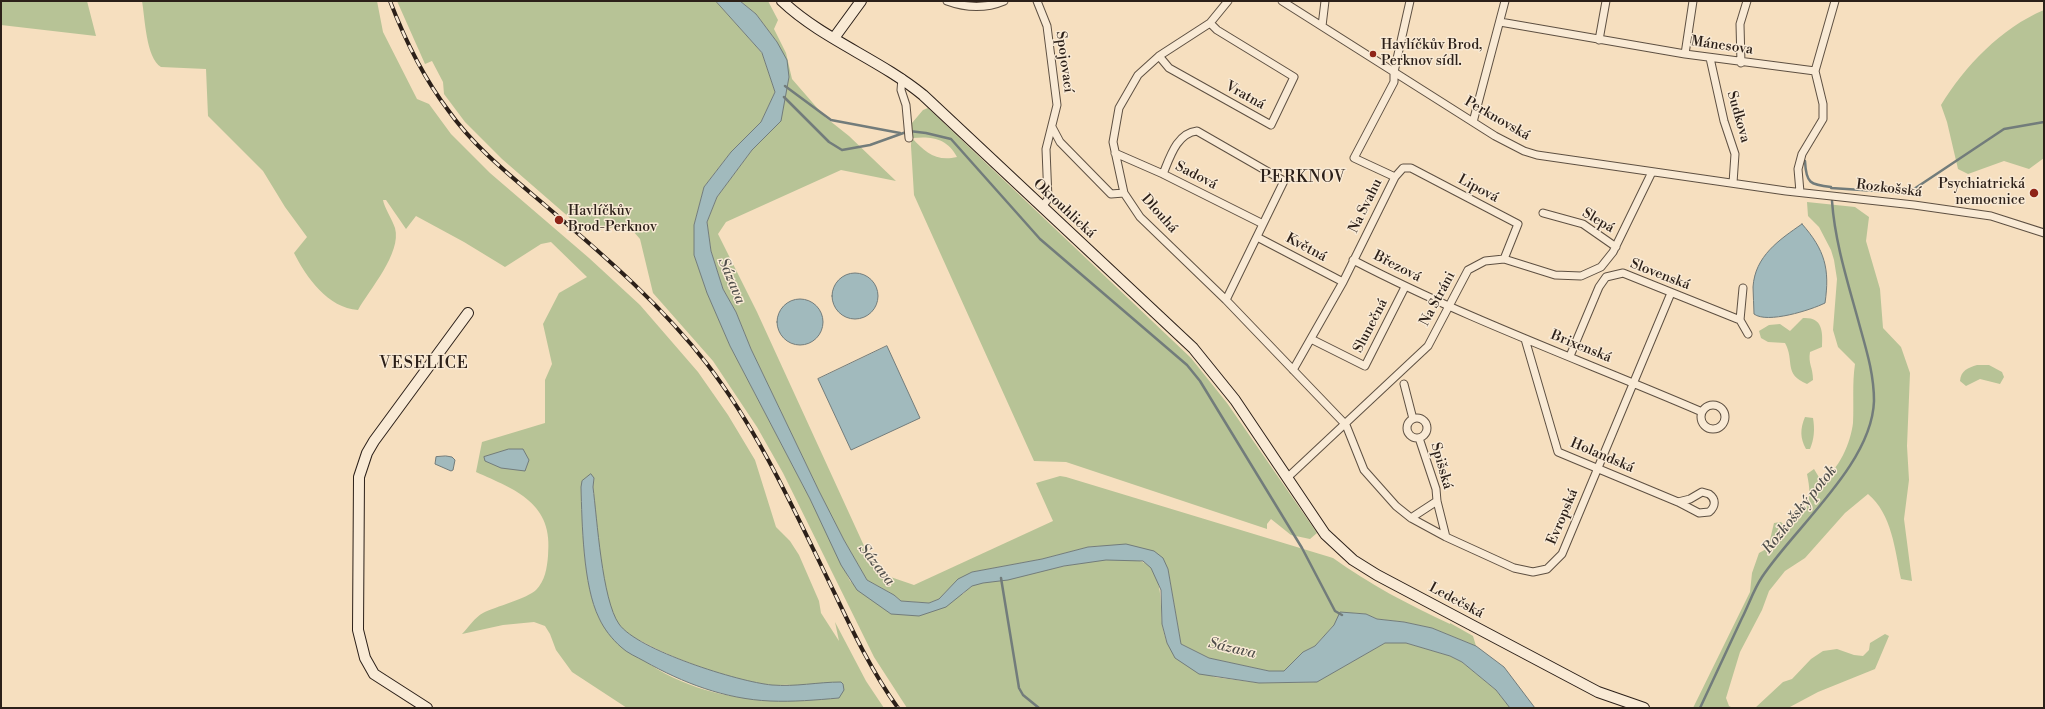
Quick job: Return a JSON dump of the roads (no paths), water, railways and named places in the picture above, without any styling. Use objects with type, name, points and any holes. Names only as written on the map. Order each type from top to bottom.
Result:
[{"type":"main road","name":"Okrouhlická","points":[[782,1],[799,18],[902,78],[1194,348],[1235,400],[1287,478]]},
{"type":"main road","points":[[834,38],[861,1]]},
{"type":"main road","points":[[427,708],[374,674],[365,658],[358,630],[359,477],[365,458],[374,441],[468,313]]},
{"type":"main road","name":"Ledečská","points":[[1287,478],[1325,534],[1353,560],[1377,575],[1598,692],[1644,708]]},
{"type":"street","points":[[947,1],[978,7],[992,6],[1004,1]]},
{"type":"street","name":"Spojovací","points":[[1037,1],[1046,26],[1054,73],[1057,106],[1046,149],[1048,199],[1042,207]]},
{"type":"street","name":"Dlouhá","points":[[1228,1],[1210,23],[1159,56],[1138,75],[1119,108],[1114,131],[1115,153],[1124,193],[1140,216],[1226,300],[1346,425]]},
{"type":"street","name":"Perknovská","points":[[1282,1],[1512,146],[1537,155],[1800,192]]},
{"type":"street","points":[[1322,26],[1325,1]]},
{"type":"street","points":[[1394,72],[1410,1]]},
{"type":"street","points":[[1473,122],[1505,1]]},
{"type":"street","points":[[1599,40],[1606,1]]},
{"type":"street","points":[[1685,54],[1693,1]]},
{"type":"street","points":[[1741,63],[1740,24],[1748,1]]},
{"type":"street","points":[[1800,192],[1798,169],[1802,154],[1823,119],[1823,104],[1815,71],[1835,1]]},
{"type":"street","name":"Mánesova","points":[[1500,22],[1741,63],[1815,71]]},
{"type":"street","name":"Vratná","points":[[1159,56],[1169,68],[1271,125],[1294,77],[1217,30],[1210,23]]},
{"type":"street","name":"Sudkova","points":[[1710,58],[1724,121],[1735,154],[1733,183]]},
{"type":"street","name":"Na Svahu","points":[[1294,370],[1354,260],[1394,177],[1354,158],[1394,82],[1394,72]]},
{"type":"street","points":[[902,78],[901,90],[906,105],[909,138]]},
{"type":"street","points":[[1052,127],[1060,142],[1111,194],[1124,193]]},
{"type":"street","points":[[1163,174],[1180,140],[1189,132],[1202,133],[1284,180],[1226,300]]},
{"type":"street","name":"Sadová","points":[[1115,153],[1163,174],[1263,224]]},
{"type":"street","name":"Lipová","points":[[1394,177],[1403,168],[1411,168],[1518,224],[1504,259]]},
{"type":"street","name":"Na Stráni","points":[[1287,478],[1346,425],[1428,346],[1450,307],[1468,270],[1485,261],[1504,259],[1555,275],[1581,276],[1601,267],[1616,247],[1652,172]]},
{"type":"street","name":"Rozkošská","points":[[1800,192],[1914,205],[1991,216],[2044,233]]},
{"type":"street","name":"Slepá","points":[[1543,213],[1583,224],[1616,247]]},
{"type":"street","name":"Květná","points":[[1257,237],[1342,282]]},
{"type":"street","name":"Březová","points":[[1354,260],[1405,287],[1450,307]]},
{"type":"street","name":"Slovenská","points":[[1570,356],[1599,287],[1606,277],[1623,273],[1740,320]]},
{"type":"street","name":"Slunečná","points":[[1311,339],[1365,366],[1405,287]]},
{"type":"street","points":[[1743,288],[1740,320],[1748,334]]},
{"type":"street","name":"Evropská","points":[[1346,425],[1364,470],[1396,506],[1412,518],[1446,537],[1514,568],[1533,572],[1547,569],[1562,554],[1671,293]]},
{"type":"street","name":"Brixenská","points":[[1450,307],[1525,339],[1634,382],[1702,412]]},
{"type":"street","name":"Holandská","points":[[1525,339],[1558,452],[1678,502],[1702,514],[1712,510],[1715,503],[1712,496],[1706,492],[1698,493],[1690,499],[1678,502]]},
{"type":"street","name":"Spišská","points":[[1404,384],[1414,419]]},
{"type":"street","name":"Spišská","points":[[1414,419],[1422,420],[1426,426],[1426,433],[1419,438],[1412,437],[1407,430],[1408,423],[1414,419]]},
{"type":"street","name":"Spišská","points":[[1419,438],[1436,490],[1437,501],[1446,537]]},
{"type":"street","name":"Spišská","points":[[1412,518],[1437,501]]},
{"type":"water","points":[[716,1],[740,1],[756,14],[777,42],[787,60],[789,77],[781,121],[752,150],[717,197],[707,222],[711,251],[723,289],[736,312],[751,349],[819,491],[844,540],[867,580],[894,595],[901,601],[929,603],[939,599],[958,579],[972,572],[1042,559],[1088,547],[1126,544],[1154,551],[1163,558],[1168,569],[1181,644],[1209,658],[1269,671],[1284,671],[1303,652],[1315,646],[1334,625],[1340,612],[1366,614],[1377,619],[1404,622],[1432,628],[1476,646],[1504,667],[1535,708],[1510,708],[1496,690],[1462,662],[1450,656],[1406,643],[1385,643],[1317,682],[1259,683],[1199,674],[1175,658],[1167,643],[1162,624],[1161,590],[1151,568],[1143,561],[1106,560],[1064,566],[1008,580],[983,583],[972,586],[946,607],[919,616],[891,614],[857,590],[841,565],[810,499],[730,346],[707,293],[694,255],[694,225],[704,187],[731,152],[761,122],[775,92],[762,53]]},
{"type":"water","points":[[1802,224],[1810,233],[1821,251],[1824,260],[1827,280],[1825,303],[1789,315],[1778,317],[1760,317],[1754,314],[1753,287],[1758,266],[1763,258],[1777,243]]},
{"type":"water","points":[[860,273],[864,274],[874,283],[877,287],[877,305],[868,315],[860,319],[850,319],[842,315],[833,305],[832,291],[836,283],[846,274]]},
{"type":"water","points":[[795,299],[805,299],[813,303],[819,309],[823,317],[823,327],[819,335],[813,341],[805,345],[795,345],[787,341],[781,335],[777,327],[777,317],[781,309],[787,303]]},
{"type":"water","points":[[887,346],[920,418],[851,450],[818,379]]},
{"type":"water","points":[[509,449],[523,449],[529,460],[525,471],[501,468],[485,461],[484,457]]},
{"type":"water","points":[[436,457],[452,457],[455,460],[453,470],[451,471],[435,464]]},
{"type":"water","points":[[591,474],[594,478],[593,487],[601,558],[608,597],[619,624],[629,634],[667,654],[690,663],[757,683],[772,685],[798,685],[841,682],[844,690],[839,698],[770,701],[753,700],[721,693],[689,683],[659,669],[632,655],[614,641],[603,626],[594,605],[584,554],[581,487],[582,481]]},
{"type":"waterway","points":[[785,86],[831,120],[900,133]]},
{"type":"waterway","points":[[784,97],[829,142],[842,150],[870,145],[909,131],[926,133],[951,139],[1040,239],[1187,365],[1200,381],[1302,548],[1335,611],[1342,615]]},
{"type":"waterway","name":"Rozkošský potok","points":[[1831,188],[1908,193],[2004,129],[2044,122]]},
{"type":"waterway","points":[[1805,161],[1810,182],[1831,187]]},
{"type":"waterway","name":"Rozkošský potok","points":[[1700,708],[1762,577],[1776,558],[1830,494],[1860,448],[1870,425],[1874,391],[1868,355],[1839,249],[1832,201]]},
{"type":"waterway","points":[[1001,578],[1019,688],[1023,695],[1039,708]]},
{"type":"railway","points":[[390,1],[408,44],[430,85],[459,125],[497,164],[594,247],[634,284],[672,322],[707,364],[726,390],[744,418],[776,475],[863,652],[898,708]]},
{"type":"place","name":"Havlíčkův Brod, Perknov sídl.","points":[[1373,54]]},
{"type":"place","name":"Psychiatrická nemocnice","points":[[2034,193]]},
{"type":"place","name":"Havlíčkův Brod-Perknov","points":[[559,220]]},
{"type":"district","name":"PERKNOV","points":[[1303,178]]},
{"type":"district","name":"VESELICE","points":[[424,364]]},
{"type":"water label","name":"Sázava","points":[[731,281]]},
{"type":"water label","name":"Sázava","points":[[876,565]]},
{"type":"water label","name":"Sázava","points":[[1232,649]]}]
